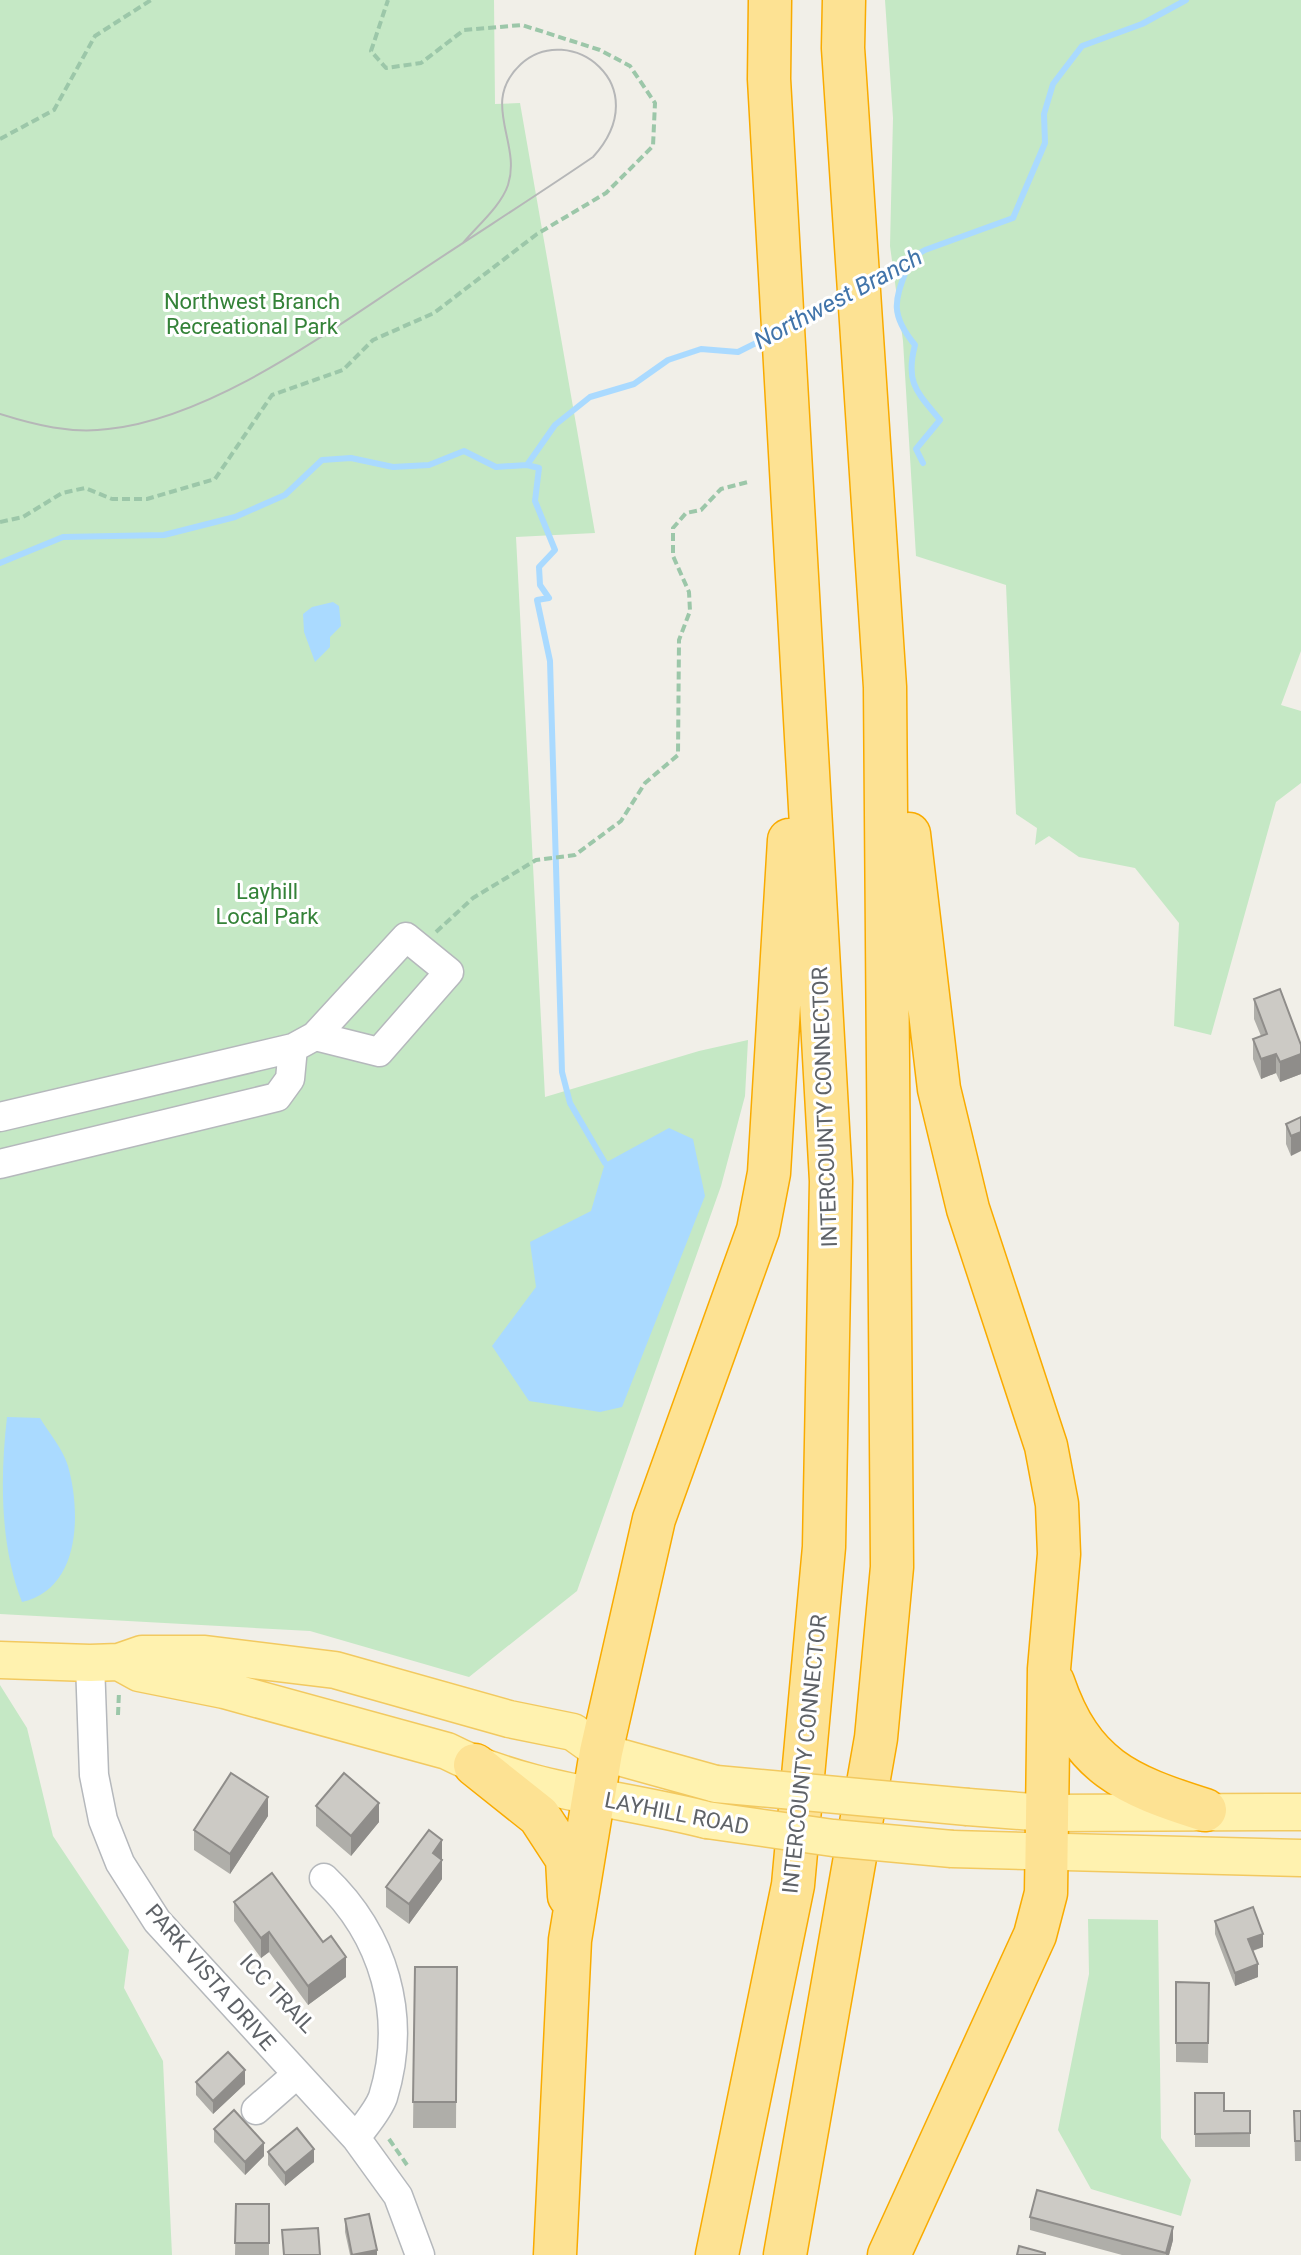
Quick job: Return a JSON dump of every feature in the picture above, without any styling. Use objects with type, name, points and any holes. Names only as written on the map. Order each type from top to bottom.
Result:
[{"type":"highway","name":"INTERCOUNTY CONNECTOR","points":[[717,2255],[793,1885],[824,1547],[831,1181],[769,79],[770,0]]},
{"type":"highway","points":[[785,2255],[876,1738],[892,1567],[885,687],[843,48],[844,0]]},
{"type":"highway","points":[[570,1940],[601,1752],[654,1519],[758,1230],[769,1173],[800,647]]},
{"type":"highway","points":[[885,687],[909,834],[939,1089],[968,1209],[1046,1446],[1057,1504],[1059,1554],[1049,1669],[1046,1893],[1035,1935],[889,2255]]},
{"type":"highway","points":[[1049,1669],[1063,1712],[1104,1766],[1141,1790],[1205,1810]]},
{"type":"highway","points":[[475,1765],[539,1816],[567,1859],[570,1940],[555,2255]]},
{"type":"main road","name":"LAYHILL ROAD","points":[[0,1660],[104,1662],[142,1654],[205,1654],[335,1670],[509,1719],[573,1732],[601,1752],[716,1784],[968,1807],[1046,1832],[1301,1858]]},
{"type":"main road","name":"LAYHILL ROAD","points":[[104,1662],[139,1673],[224,1690],[447,1751],[475,1765],[594,1797],[707,1820],[833,1838],[952,1849],[1046,1832],[1205,1810],[1301,1812]]},
{"type":"street","points":[[0,1117],[304,1042],[379,1052],[449,972],[406,937],[304,1042],[290,1079],[277,1097],[0,1164]]},
{"type":"street","name":"PARK VISTA DRIVE","points":[[104,1662],[94,1775],[103,1820],[120,1863],[157,1921],[297,2074],[364,2128],[398,2196],[420,2255]]},
{"type":"street","points":[[324,1878],[349,1901],[384,1964],[392,2006],[392,2050],[382,2099],[364,2128]]},
{"type":"street","points":[[256,2110],[297,2074]]},
{"type":"path","points":[[0,139],[54,110],[95,36],[151,0]]},
{"type":"path","points":[[0,522],[23,517],[62,493],[85,488],[112,499],[147,499],[215,479],[272,395],[343,370],[373,340],[434,313],[537,234],[606,193],[653,146],[655,103],[630,66],[600,50],[522,25],[464,30],[421,63],[386,68],[371,51],[388,0]]},
{"type":"path","points":[[436,933],[473,898],[536,860],[575,855],[621,821],[645,783],[678,755],[679,640],[690,611],[689,592],[673,556],[673,528],[686,513],[701,510],[721,489],[748,482]]},
{"type":"path","points":[[364,2128],[409,2167]]},
{"type":"green space","points":[[0,0],[494,0],[495,104],[520,103],[595,533],[516,537],[545,1097],[699,1051],[748,1040],[745,1096],[721,1186],[577,1591],[469,1677],[310,1631],[0,1614]]},
{"type":"green space","points":[[885,0],[1301,0],[1301,651],[1281,705],[1301,711],[1301,783],[1276,802],[1211,1035],[1174,1026],[1179,923],[1135,868],[1079,857],[1049,836],[1035,845],[1037,828],[1016,814],[1006,585],[916,556],[903,341],[890,246],[893,118]]},
{"type":"green space","points":[[0,1685],[27,1728],[53,1836],[129,1950],[124,1988],[163,2061],[172,2255],[0,2255]]},
{"type":"green space","points":[[1088,1919],[1158,1920],[1161,2138],[1191,2180],[1181,2216],[1091,2189],[1058,2130],[1089,1974]]},
{"type":"water","points":[[333,602],[339,606],[341,626],[330,637],[330,647],[315,662],[304,632],[303,614],[312,607]]},
{"type":"water","points":[[669,1128],[693,1139],[705,1196],[622,1407],[600,1412],[529,1401],[492,1346],[536,1287],[530,1242],[591,1211],[605,1163]]},
{"type":"water","points":[[7,1417],[40,1418],[66,1460],[75,1505],[72,1546],[66,1565],[56,1582],[41,1594],[22,1602],[9,1558],[4,1511],[3,1464]]},
{"type":"building","points":[[1280,989],[1301,1045],[1301,1054],[1280,1062],[1276,1054],[1261,1059],[1253,1039],[1267,1034],[1254,999]]},
{"type":"building","points":[[1301,1117],[1301,1132],[1291,1136],[1286,1124]]},
{"type":"building","points":[[231,1773],[268,1797],[230,1854],[194,1830]]},
{"type":"building","points":[[344,1773],[379,1803],[351,1836],[316,1806]]},
{"type":"building","points":[[429,1830],[442,1840],[433,1853],[442,1860],[409,1904],[386,1887]]},
{"type":"building","points":[[272,1873],[323,1942],[331,1936],[346,1957],[308,1986],[269,1932],[261,1938],[234,1902]]},
{"type":"building","points":[[1253,1907],[1263,1934],[1248,1939],[1258,1964],[1235,1973],[1215,1921]]},
{"type":"building","points":[[415,1967],[457,1967],[456,2102],[413,2102]]},
{"type":"building","points":[[1176,1982],[1209,1983],[1208,2043],[1176,2043]]},
{"type":"building","points":[[228,2052],[245,2070],[213,2101],[196,2082]]},
{"type":"building","points":[[1195,2093],[1224,2093],[1224,2111],[1250,2111],[1250,2133],[1195,2134]]},
{"type":"building","points":[[234,2110],[264,2143],[245,2162],[214,2129]]},
{"type":"building","points":[[1294,2111],[1301,2111],[1301,2141],[1295,2141]]},
{"type":"building","points":[[297,2128],[314,2149],[285,2173],[268,2152]]},
{"type":"building","points":[[1037,2190],[1173,2227],[1166,2253],[1030,2217]]},
{"type":"building","points":[[236,2204],[269,2204],[269,2243],[235,2243]]},
{"type":"building","points":[[369,2214],[377,2250],[352,2255],[345,2219]]},
{"type":"building","points":[[318,2228],[320,2255],[284,2255],[282,2230]]},
{"type":"building","points":[[1019,2246],[1045,2253],[1045,2255],[1017,2255]]},
{"type":"waterway","name":"Northwest Branch","points":[[872,280],[925,250],[1013,218],[1045,143],[1044,114],[1053,84],[1082,46],[1142,24],[1186,0]]},
{"type":"waterway","points":[[911,257],[898,293],[897,312],[915,345],[911,369],[915,386],[940,420],[916,449],[923,463]]},
{"type":"waterway","name":"Northwest Branch","points":[[797,324],[843,299]]},
{"type":"waterway","name":"Northwest Branch","points":[[0,563],[63,537],[164,535],[235,517],[285,495],[322,460],[351,458],[393,467],[429,465],[464,451],[496,467],[527,465],[555,425],[590,397],[634,384],[668,360],[701,349],[738,352],[768,337]]},
{"type":"waterway","points":[[527,465],[539,468],[535,501],[555,550],[539,567],[540,585],[549,598],[537,600],[550,661],[562,1072],[570,1103],[605,1163]]},
{"type":"tram line","points":[[0,414],[53,428],[80,430],[147,422],[187,409],[226,391],[304,347],[341,324],[593,157],[611,131],[616,106],[611,84],[599,67],[582,55],[562,50],[541,52],[521,64],[509,79],[503,93],[502,108],[510,153],[508,185],[494,208],[463,243]]},
{"type":"park label","name":"Northwest Branch Recreational Park","points":[[252,314]]},
{"type":"park label","name":"Layhill Local Park","points":[[267,904]]}]
